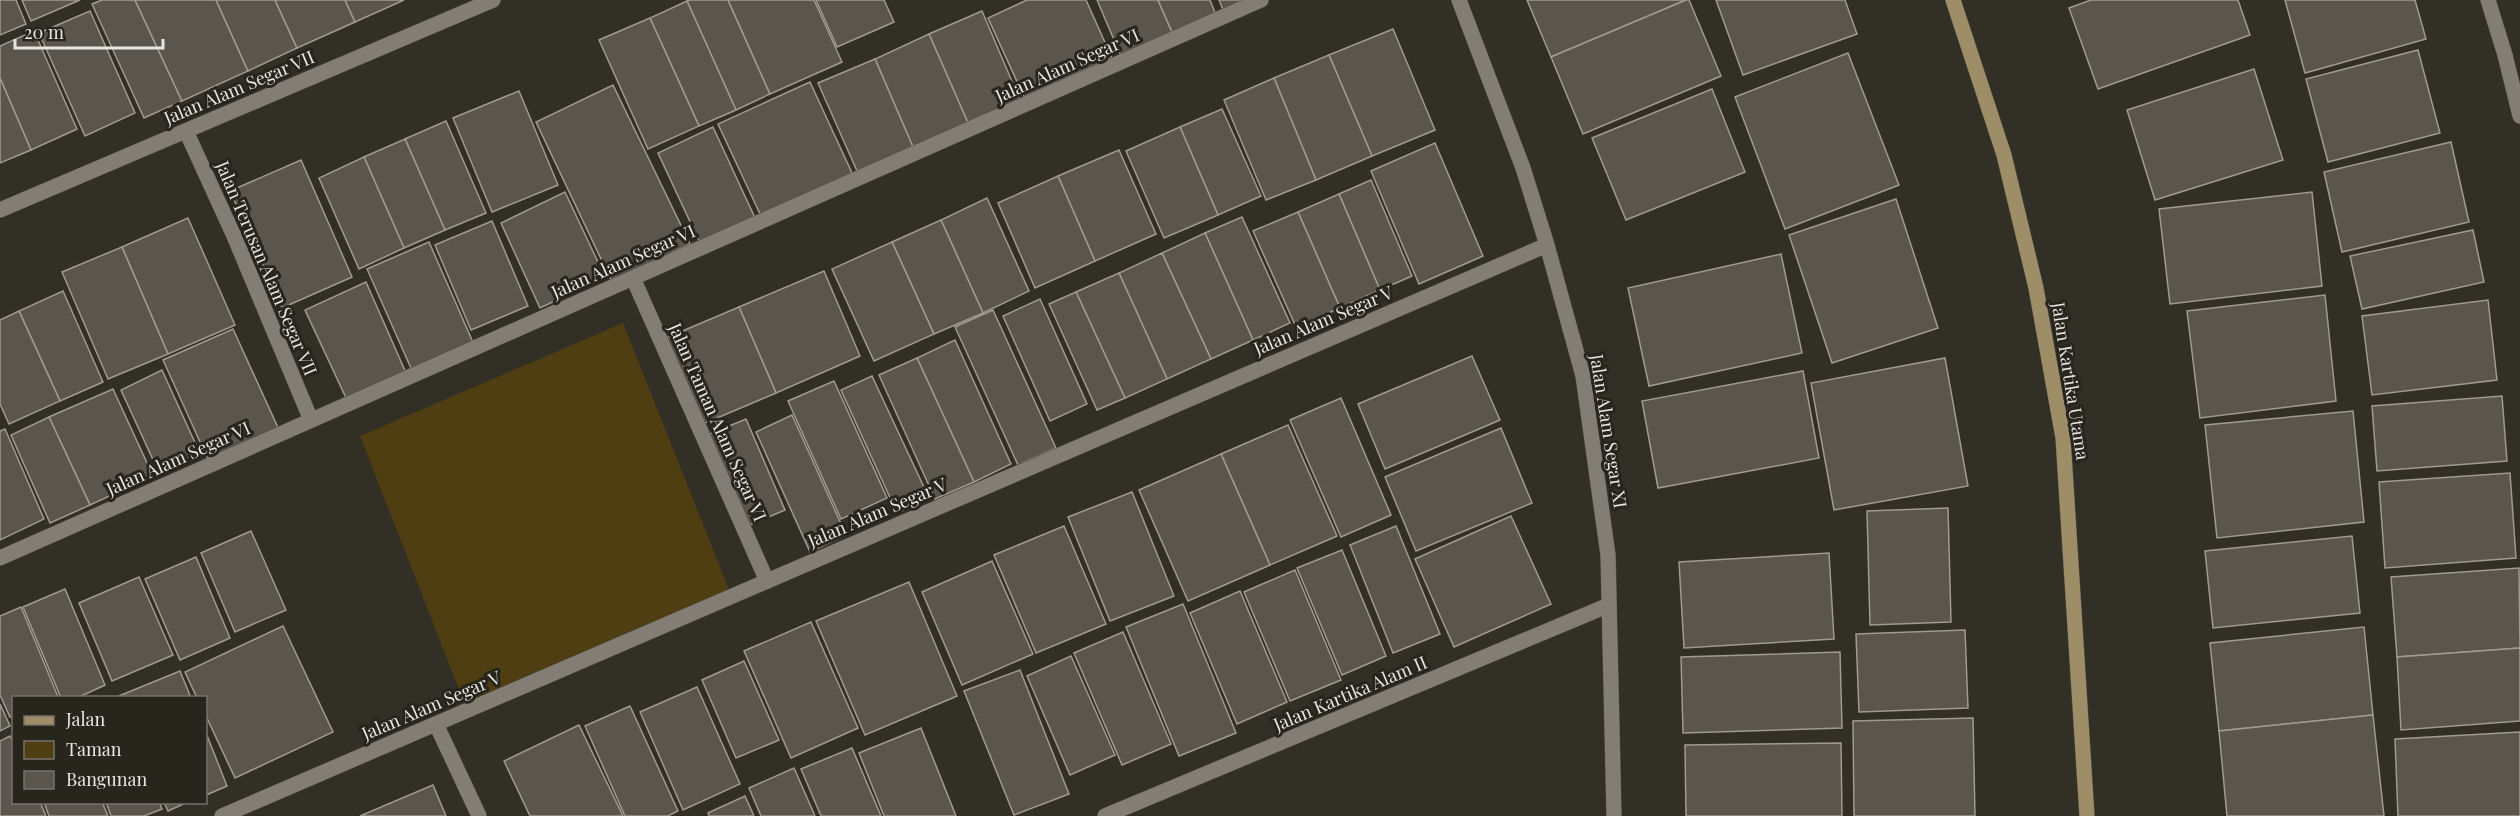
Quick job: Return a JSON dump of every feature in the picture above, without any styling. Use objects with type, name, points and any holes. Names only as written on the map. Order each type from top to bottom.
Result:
[{"type":"main road","name":"Jalan Kartika Utama","points":[[1953,0],[2004,155],[2036,288],[2063,438],[2087,816]]},
{"type":"street","name":"Jalan Alam Segar VII","points":[[0,210],[493,0]]},
{"type":"street","name":"Jalan Alam Segar VI","points":[[0,558],[1261,0]]},
{"type":"street","name":"Jalan Alam Segar XI","points":[[1459,0],[1523,168],[1583,376],[1608,555],[1614,816]]},
{"type":"street","points":[[2488,0],[2520,116]]},
{"type":"street","name":"Jalan Terusan Alam Segar VII","points":[[186,131],[234,236],[311,420]]},
{"type":"street","name":"Jalan Alam Segar V","points":[[222,816],[1547,245]]},
{"type":"street","name":"Jalan Taman Alam Segar VI","points":[[633,278],[767,581]]},
{"type":"street","name":"Jalan Kartika Alam II","points":[[1105,816],[1609,605]]},
{"type":"street","points":[[436,724],[479,816]]},
{"type":"green space","points":[[623,323],[733,600],[467,710],[360,436]]},
{"type":"building","points":[[0,0],[16,0],[26,24],[0,35]]},
{"type":"building","points":[[22,0],[80,0],[31,21]]},
{"type":"building","points":[[102,0],[135,0],[182,101],[144,118],[92,4]]},
{"type":"building","points":[[135,0],[216,0],[248,71],[182,101]]},
{"type":"building","points":[[216,0],[275,0],[297,48],[248,71]]},
{"type":"building","points":[[275,0],[345,0],[355,22],[297,48]]},
{"type":"building","points":[[345,0],[404,0],[355,22]]},
{"type":"building","points":[[728,0],[770,94],[736,110],[687,1]]},
{"type":"building","points":[[728,0],[814,0],[842,62],[770,94]]},
{"type":"building","points":[[816,0],[884,0],[894,22],[837,47]]},
{"type":"building","points":[[1027,0],[1086,0],[1112,58],[1024,97],[988,18]]},
{"type":"building","points":[[1097,0],[1158,0],[1172,32],[1121,56]]},
{"type":"building","points":[[1158,0],[1210,0],[1216,15],[1172,32]]},
{"type":"building","points":[[1219,0],[1251,0],[1224,12]]},
{"type":"building","points":[[1527,0],[1686,0],[1551,57]]},
{"type":"building","points":[[1689,0],[1721,76],[1583,134],[1551,57]]},
{"type":"building","points":[[1716,0],[1845,0],[1857,34],[1743,75]]},
{"type":"building","points":[[2091,0],[2238,0],[2250,35],[2098,89],[2069,8]]},
{"type":"building","points":[[2285,0],[2415,0],[2426,39],[2305,73]]},
{"type":"building","points":[[687,1],[736,110],[699,126],[650,18]]},
{"type":"building","points":[[90,11],[135,113],[85,136],[39,33]]},
{"type":"building","points":[[982,11],[1020,100],[968,123],[929,34]]},
{"type":"building","points":[[650,18],[699,126],[648,149],[599,40]]},
{"type":"building","points":[[1393,29],[1435,130],[1372,156],[1329,55]]},
{"type":"building","points":[[34,31],[77,129],[31,150],[0,78],[0,46]]},
{"type":"building","points":[[929,34],[968,123],[913,147],[875,59]]},
{"type":"building","points":[[2418,50],[2440,133],[2328,162],[2306,79]]},
{"type":"building","points":[[1848,53],[1899,185],[1785,229],[1735,97]]},
{"type":"building","points":[[1329,55],[1372,156],[1316,180],[1274,78]]},
{"type":"building","points":[[875,59],[913,147],[857,171],[818,83]]},
{"type":"building","points":[[2254,69],[2283,160],[2155,200],[2127,110]]},
{"type":"building","points":[[0,78],[31,150],[0,163]]},
{"type":"building","points":[[1274,78],[1316,180],[1266,200],[1224,100]]},
{"type":"building","points":[[810,82],[852,173],[761,216],[718,124]]},
{"type":"building","points":[[613,85],[690,244],[612,282],[536,122]]},
{"type":"building","points":[[1712,89],[1745,172],[1626,220],[1592,138]]},
{"type":"building","points":[[519,91],[558,185],[492,212],[453,118]]},
{"type":"building","points":[[1222,109],[1261,196],[1218,215],[1180,127]]},
{"type":"building","points":[[446,121],[486,213],[445,230],[405,139]]},
{"type":"building","points":[[713,127],[755,218],[700,243],[658,153]]},
{"type":"building","points":[[1180,127],[1218,215],[1164,238],[1126,151]]},
{"type":"building","points":[[405,139],[445,230],[404,248],[364,157]]},
{"type":"building","points":[[2451,142],[2469,222],[2342,252],[2324,172]]},
{"type":"building","points":[[1435,143],[1483,256],[1419,284],[1371,171]]},
{"type":"building","points":[[1119,150],[1156,234],[1095,261],[1058,176]]},
{"type":"building","points":[[364,157],[404,248],[359,269],[319,178]]},
{"type":"building","points":[[301,160],[352,277],[282,308],[230,191]]},
{"type":"building","points":[[1058,176],[1095,261],[1035,288],[998,203]]},
{"type":"building","points":[[1371,180],[1412,276],[1380,290],[1339,194]]},
{"type":"building","points":[[565,192],[605,277],[540,308],[501,223]]},
{"type":"building","points":[[2312,192],[2322,286],[2170,304],[2159,209]]},
{"type":"building","points":[[1339,194],[1380,290],[1340,308],[1298,212]]},
{"type":"building","points":[[987,198],[1029,291],[983,313],[941,220]]},
{"type":"building","points":[[1896,199],[1938,328],[1832,363],[1789,235]]},
{"type":"building","points":[[1298,212],[1340,308],[1296,327],[1253,231]]},
{"type":"building","points":[[1242,217],[1290,323],[1253,340],[1205,233]]},
{"type":"building","points":[[188,218],[235,325],[168,354],[122,247]]},
{"type":"building","points":[[941,220],[983,313],[934,334],[892,242]]},
{"type":"building","points":[[492,221],[528,306],[471,330],[435,245]]},
{"type":"building","points":[[2473,230],[2484,282],[2362,309],[2350,256]]},
{"type":"building","points":[[1205,233],[1253,340],[1211,359],[1162,253]]},
{"type":"building","points":[[429,242],[475,347],[414,375],[367,269]]},
{"type":"building","points":[[892,242],[934,334],[874,361],[832,269]]},
{"type":"building","points":[[122,247],[168,354],[108,379],[62,272]]},
{"type":"building","points":[[1162,253],[1211,359],[1167,379],[1119,273]]},
{"type":"building","points":[[1781,254],[1802,353],[1649,386],[1628,288]]},
{"type":"building","points":[[824,271],[860,356],[776,393],[739,307]]},
{"type":"building","points":[[1119,273],[1167,379],[1125,398],[1076,292]]},
{"type":"building","points":[[366,282],[406,373],[347,400],[305,310]]},
{"type":"building","points":[[63,291],[103,382],[60,401],[19,311]]},
{"type":"building","points":[[1076,292],[1125,398],[1097,410],[1049,304]]},
{"type":"building","points":[[2325,295],[2336,401],[2200,418],[2187,311]]},
{"type":"building","points":[[1040,299],[1087,404],[1050,421],[1003,316]]},
{"type":"building","points":[[2488,300],[2497,380],[2372,395],[2362,316]]},
{"type":"building","points":[[739,307],[776,393],[703,424],[666,338]]},
{"type":"building","points":[[993,310],[1056,448],[1018,465],[955,327]]},
{"type":"building","points":[[19,311],[60,401],[9,424],[0,404],[0,320]]},
{"type":"building","points":[[233,329],[280,432],[210,464],[163,360]]},
{"type":"building","points":[[955,340],[1011,464],[974,482],[917,358]]},
{"type":"building","points":[[1472,356],[1500,420],[1385,469],[1358,404]]},
{"type":"building","points":[[917,358],[974,482],[935,499],[879,375]]},
{"type":"building","points":[[1945,358],[1968,486],[1834,510],[1811,383]]},
{"type":"building","points":[[162,370],[201,456],[160,475],[121,390]]},
{"type":"building","points":[[1803,371],[1819,458],[1658,488],[1642,401]]},
{"type":"building","points":[[872,376],[929,498],[897,513],[841,390]]},
{"type":"building","points":[[834,381],[887,498],[841,519],[788,401]]},
{"type":"building","points":[[113,389],[153,476],[90,505],[49,417]]},
{"type":"building","points":[[2502,396],[2507,461],[2377,471],[2372,406]]},
{"type":"building","points":[[1341,398],[1391,515],[1341,537],[1290,420]]},
{"type":"building","points":[[2353,411],[2364,522],[2217,538],[2205,425]]},
{"type":"building","points":[[792,415],[846,535],[810,552],[756,432]]},
{"type":"building","points":[[49,417],[90,505],[50,523],[11,435]]},
{"type":"building","points":[[746,419],[785,510],[745,527],[705,436]]},
{"type":"building","points":[[1288,425],[1337,536],[1270,565],[1221,454]]},
{"type":"building","points":[[1501,428],[1532,503],[1416,551],[1385,477]]},
{"type":"building","points":[[5,429],[44,519],[0,540],[0,431]]},
{"type":"building","points":[[1221,454],[1270,565],[1188,601],[1139,490]]},
{"type":"building","points":[[2510,473],[2516,558],[2385,568],[2379,482]]},
{"type":"building","points":[[1132,492],[1174,596],[1110,621],[1068,517]]},
{"type":"building","points":[[1948,508],[1951,622],[1870,625],[1867,511]]},
{"type":"building","points":[[1511,516],[1551,604],[1454,647],[1415,559]]},
{"type":"building","points":[[1064,526],[1106,624],[1036,653],[994,555]]},
{"type":"building","points":[[1396,526],[1440,634],[1393,653],[1350,545]]},
{"type":"building","points":[[251,531],[286,610],[235,632],[201,553]]},
{"type":"building","points":[[2352,536],[2360,613],[2213,628],[2205,551]]},
{"type":"building","points":[[1342,550],[1386,656],[1342,675],[1297,568]]},
{"type":"building","points":[[1829,553],[1834,639],[1684,648],[1679,562]]},
{"type":"building","points":[[196,557],[230,638],[180,660],[145,579]]},
{"type":"building","points":[[992,561],[1033,654],[962,685],[922,592]]},
{"type":"building","points":[[2519,568],[2520,648],[2397,657],[2391,577]]},
{"type":"building","points":[[1295,570],[1341,680],[1290,701],[1244,592]]},
{"type":"building","points":[[139,577],[173,655],[112,681],[79,603]]},
{"type":"building","points":[[909,582],[957,696],[865,735],[816,621]]},
{"type":"building","points":[[65,589],[105,685],[81,696],[60,696],[23,607]]},
{"type":"building","points":[[1240,591],[1287,702],[1237,724],[1190,613]]},
{"type":"building","points":[[1183,604],[1236,733],[1179,756],[1126,627]]},
{"type":"building","points":[[21,607],[58,696],[12,696],[12,716],[10,717],[0,695],[0,616]]},
{"type":"building","points":[[811,622],[858,728],[791,758],[744,651]]},
{"type":"building","points":[[283,626],[333,732],[235,778],[207,718],[207,696],[196,696],[185,672]]},
{"type":"building","points":[[2364,627],[2373,715],[2219,731],[2210,643]]},
{"type":"building","points":[[1965,630],[1968,708],[1859,712],[1856,634]]},
{"type":"building","points":[[1123,632],[1171,744],[1122,765],[1074,653]]},
{"type":"building","points":[[2520,648],[2520,721],[2401,730],[2397,657]]},
{"type":"building","points":[[1840,652],[1842,728],[1683,733],[1681,657]]},
{"type":"building","points":[[1071,656],[1115,755],[1070,775],[1027,676]]},
{"type":"building","points":[[744,661],[779,740],[736,758],[702,680]]},
{"type":"building","points":[[1020,670],[1069,794],[1014,815],[964,691]]},
{"type":"building","points":[[180,671],[190,696],[119,696]]},
{"type":"building","points":[[697,687],[740,784],[683,810],[640,712]]},
{"type":"building","points":[[0,704],[10,726],[0,731]]},
{"type":"building","points":[[630,706],[678,811],[668,816],[625,816],[585,726]]},
{"type":"building","points":[[2373,715],[2384,816],[2227,816],[2219,731]]},
{"type":"building","points":[[1973,718],[1975,816],[1854,816],[1853,721]]},
{"type":"building","points":[[579,725],[623,816],[530,816],[504,761]]},
{"type":"building","points":[[921,728],[956,816],[884,816],[859,753]]},
{"type":"building","points":[[2520,732],[2520,816],[2398,816],[2395,739]]},
{"type":"building","points":[[10,736],[12,740],[12,804],[41,804],[46,816],[0,816],[0,741]]},
{"type":"building","points":[[207,736],[227,786],[207,795]]},
{"type":"building","points":[[1841,743],[1842,816],[1686,816],[1685,745]]},
{"type":"building","points":[[852,748],[881,816],[821,816],[801,769]]},
{"type":"building","points":[[794,768],[815,816],[761,816],[749,788]]},
{"type":"building","points":[[433,785],[446,816],[360,816]]},
{"type":"building","points":[[745,796],[754,816],[709,816],[708,813]]},
{"type":"building","points":[[45,804],[103,804],[108,816],[49,816]]},
{"type":"building","points":[[107,804],[160,804],[162,809],[144,816],[111,816]]},
{"type":"building","points":[[165,804],[184,804],[168,811]]}]
